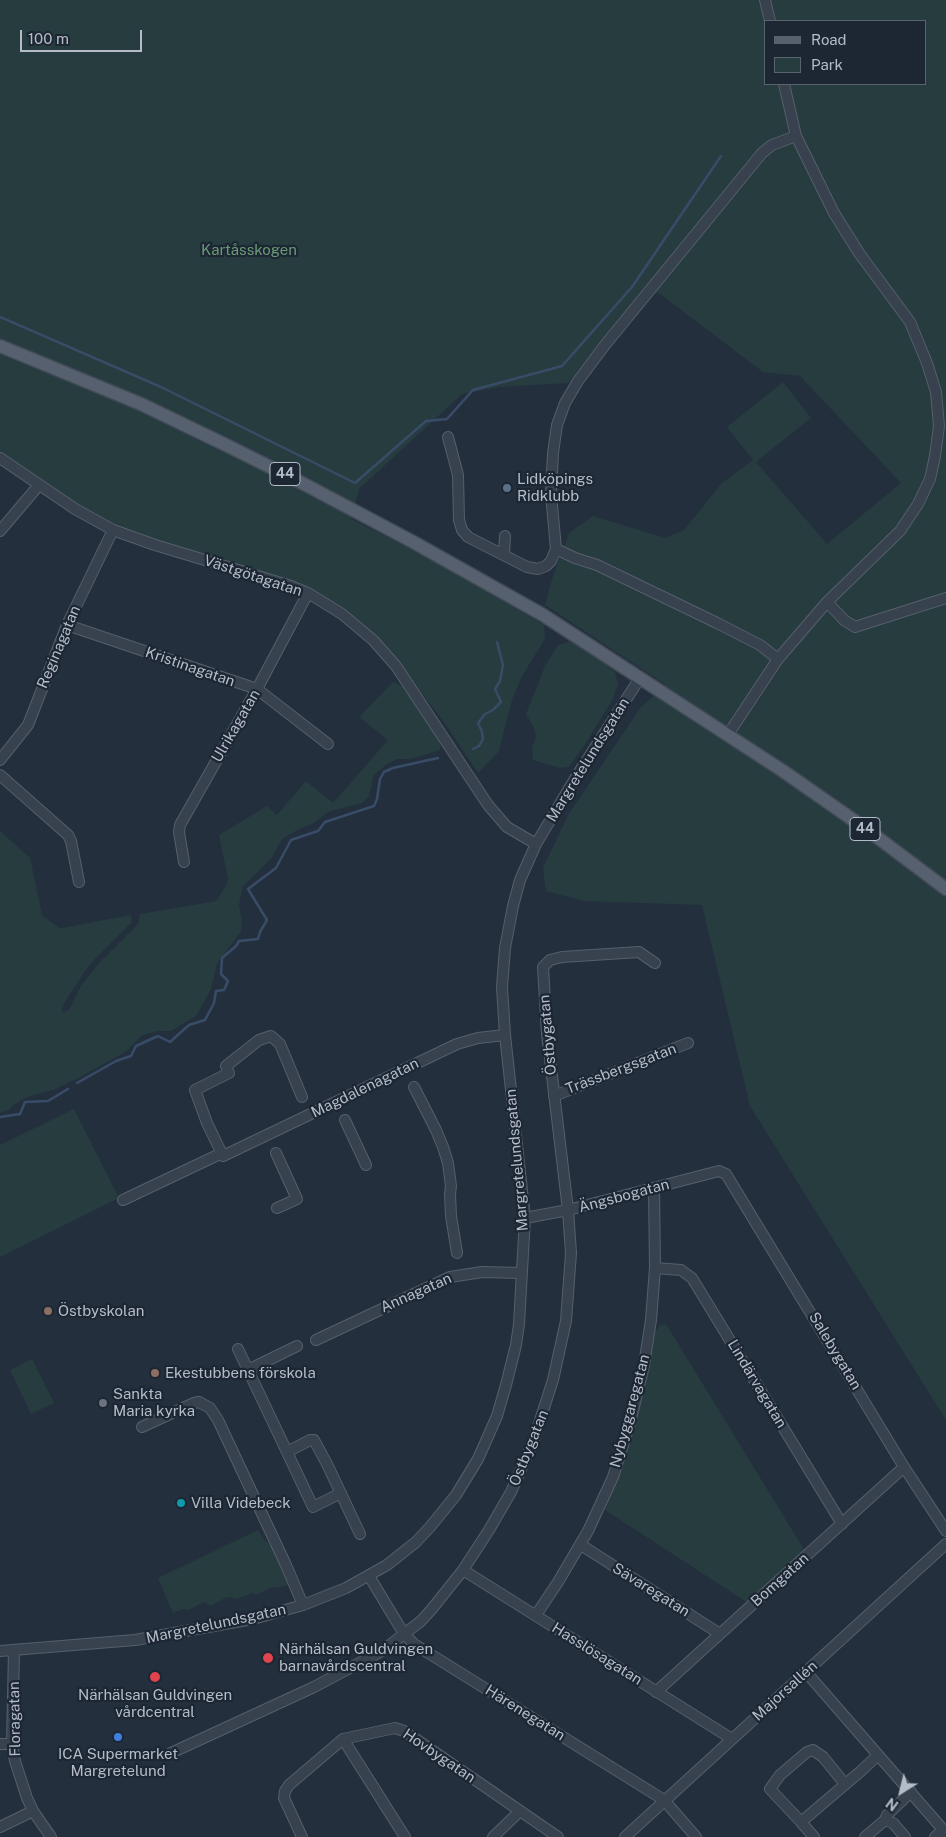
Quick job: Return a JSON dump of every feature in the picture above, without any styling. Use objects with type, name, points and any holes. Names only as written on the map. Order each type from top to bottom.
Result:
[{"type":"main road","name":"44","points":[[0,346],[141,404],[304,484],[415,543],[543,615],[783,771],[946,889]]},
{"type":"street","points":[[765,0],[770,20]]},
{"type":"street","points":[[727,736],[778,659],[827,602],[900,531],[918,504],[930,479],[935,456],[938,426],[936,392],[928,363],[910,322],[859,253],[834,214],[796,136],[784,85]]},
{"type":"street","points":[[448,437],[458,475],[462,530],[468,537],[528,567],[538,569],[546,566],[556,549],[551,494],[554,444],[557,425],[565,403],[578,381],[610,339],[762,153],[772,146],[796,136]]},
{"type":"street","name":"Västgötagatan","points":[[0,458],[90,519],[113,530],[308,593],[328,604],[356,624],[384,652],[415,694],[488,805],[507,827],[536,844]]},
{"type":"street","points":[[0,531],[39,485]]},
{"type":"street","name":"Reginagatan","points":[[0,760],[28,725],[67,625],[113,530]]},
{"type":"street","points":[[504,555],[505,536]]},
{"type":"street","points":[[556,549],[597,565],[682,606],[760,645],[778,659]]},
{"type":"street","name":"Ulrikagatan","points":[[184,862],[179,832],[180,825],[257,689],[308,593]]},
{"type":"street","points":[[827,602],[844,620],[855,627],[946,598]]},
{"type":"street","name":"Kristinagatan","points":[[67,625],[257,689],[328,744]]},
{"type":"street","name":"Margretelundsgatan","points":[[0,1651],[144,1639],[253,1619],[303,1605],[346,1588],[369,1576],[402,1554],[430,1527],[456,1495],[478,1458],[497,1416],[512,1361],[519,1324],[525,1218],[505,1035],[502,987],[505,948],[513,906],[520,880],[536,844],[576,777],[640,678]]},
{"type":"street","points":[[0,775],[68,835],[79,882]]},
{"type":"street","name":"Östbygatan","points":[[171,1753],[357,1665],[382,1651],[431,1610],[463,1570],[489,1530],[511,1492],[545,1411],[566,1320],[571,1253],[568,1210],[546,1034],[543,967],[550,960],[562,957],[639,952],[655,963]]},
{"type":"street","name":"Magdalenagatan","points":[[123,1200],[457,1044],[478,1038],[505,1035]]},
{"type":"street","points":[[226,1153],[207,1123],[195,1090],[229,1073],[226,1066],[259,1040],[271,1036],[280,1044],[302,1097]]},
{"type":"street","name":"Trässbergsgatan","points":[[554,1096],[688,1043]]},
{"type":"street","points":[[414,1087],[440,1139],[448,1163],[451,1186],[451,1216],[458,1252]]},
{"type":"street","points":[[345,1120],[366,1165]]},
{"type":"street","points":[[276,1153],[297,1199],[277,1208]]},
{"type":"street","name":"Ängsbogatan","points":[[525,1218],[568,1210],[719,1171],[723,1172]]},
{"type":"street","name":"Salebygatan","points":[[723,1172],[741,1198],[904,1467],[946,1531]]},
{"type":"street","name":"Nybyggaregatan","points":[[536,1615],[581,1545],[613,1477],[630,1423],[649,1343],[656,1268],[654,1188]]},
{"type":"street","name":"Lindärvagatan","points":[[656,1268],[681,1270],[692,1278],[842,1524]]},
{"type":"street","name":"Annagatan","points":[[316,1340],[450,1277],[482,1272],[522,1273]]},
{"type":"street","points":[[248,1370],[297,1346]]},
{"type":"street","points":[[238,1349],[313,1507],[341,1493]]},
{"type":"street","points":[[142,1427],[194,1403],[199,1402],[210,1408],[218,1420],[303,1605]]},
{"type":"street","points":[[287,1452],[310,1440],[314,1440],[360,1534]]},
{"type":"street","name":"Bomgatan","points":[[656,1692],[904,1467]]},
{"type":"street","name":"Majorsallén","points":[[625,1837],[946,1544]]},
{"type":"street","name":"Sävaregatan","points":[[581,1545],[720,1634]]},
{"type":"street","name":"Hasslösagatan","points":[[463,1570],[732,1739]]},
{"type":"street","name":"Härenegatan","points":[[369,1576],[404,1634],[414,1644],[664,1800],[696,1837]]},
{"type":"street","name":"Floragatan","points":[[14,1651],[12,1744],[18,1775],[33,1811],[51,1837]]},
{"type":"street","points":[[806,1672],[911,1792],[942,1833]]},
{"type":"street","name":"Hovbygatan","points":[[302,1837],[284,1798],[285,1790],[298,1776],[343,1739],[383,1729],[395,1728],[400,1729],[558,1837]]},
{"type":"street","points":[[343,1739],[405,1837]]},
{"type":"street","points":[[0,1744],[12,1744]]},
{"type":"street","points":[[814,1837],[770,1789],[780,1775],[807,1752],[813,1750],[823,1758],[845,1784]]},
{"type":"street","points":[[800,1821],[802,1822],[878,1755]]},
{"type":"street","points":[[865,1837],[885,1820],[887,1814],[911,1792]]},
{"type":"street","points":[[0,1827],[33,1811]]},
{"type":"street","points":[[492,1837],[520,1811]]},
{"type":"street","points":[[885,1820],[893,1823],[905,1837]]},
{"type":"green space","name":"Kartåsskogen","points":[[0,0],[946,0],[946,1420],[750,1106],[702,905],[584,901],[546,891],[543,868],[568,815],[641,707],[666,685],[545,605],[552,579],[569,533],[593,516],[665,538],[684,530],[722,483],[753,460],[727,427],[783,382],[811,418],[756,462],[827,544],[901,483],[800,376],[763,372],[660,294],[652,291],[568,383],[499,387],[462,394],[359,489],[351,519],[445,566],[544,625],[545,639],[522,676],[512,700],[499,751],[478,773],[446,725],[388,649],[368,628],[345,610],[309,589],[157,541],[114,525],[77,505],[0,452]]},
{"type":"green space","points":[[571,641],[600,659],[615,672],[618,684],[613,699],[584,746],[569,767],[560,768],[533,760],[532,748],[536,737],[534,728],[526,714],[545,666],[558,645]]},
{"type":"green space","points":[[393,682],[402,686],[440,741],[440,750],[411,759],[397,759],[387,764],[374,775],[369,796],[362,803],[328,812],[314,823],[282,839],[271,859],[243,886],[239,905],[242,921],[241,931],[217,964],[211,989],[197,1015],[171,1031],[157,1031],[141,1036],[127,1051],[80,1077],[53,1090],[30,1096],[13,1105],[9,1110],[0,1113],[0,831],[30,858],[42,915],[59,928],[131,915],[132,922],[90,964],[69,995],[62,1008],[62,1012],[69,1010],[81,986],[99,963],[138,924],[140,914],[216,901],[228,879],[219,835],[267,806],[277,815],[306,781],[333,803],[388,740],[359,717]]},
{"type":"green space","points":[[74,1109],[119,1198],[0,1257],[0,1145]]},
{"type":"green space","points":[[666,1324],[805,1551],[748,1603],[605,1510],[635,1423],[645,1387],[654,1334],[659,1326]]},
{"type":"green space","points":[[32,1359],[54,1403],[31,1414],[10,1370]]},
{"type":"green space","points":[[258,1530],[264,1540],[277,1550],[289,1585],[272,1587],[256,1595],[252,1593],[237,1599],[225,1598],[211,1606],[205,1602],[188,1610],[183,1609],[173,1613],[158,1578]]},
{"type":"waterway","points":[[0,317],[161,387],[355,483],[426,421],[447,419],[473,390],[562,366],[632,287],[721,156]]},
{"type":"waterway","points":[[473,749],[479,746],[483,739],[478,723],[485,714],[493,710],[501,702],[495,689],[500,681],[503,665],[497,642]]},
{"type":"waterway","points":[[77,1083],[116,1061],[131,1056],[136,1046],[158,1036],[170,1042],[189,1025],[205,1020],[214,1003],[216,991],[224,990],[228,981],[221,974],[222,958],[239,941],[258,939],[267,920],[248,889],[276,868],[291,840],[318,831],[325,822],[374,806],[380,779],[384,772],[393,768],[438,758]]},
{"type":"waterway","points":[[0,1117],[20,1114],[25,1102],[48,1101],[68,1089]]},
{"type":"place","name":"Lidköpings Ridklubb","points":[[507,488]]},
{"type":"place","name":"Östbyskolan","points":[[48,1311]]},
{"type":"place","name":"Ekestubbens förskola","points":[[155,1373]]},
{"type":"place","name":"Sankta Maria kyrka","points":[[103,1403]]},
{"type":"place","name":"Villa Videbeck","points":[[181,1503]]},
{"type":"place","name":"Närhälsan Guldvingen barnavårdscentral","points":[[268,1658]]},
{"type":"place","name":"Närhälsan Guldvingen vårdcentral","points":[[155,1677]]},
{"type":"place","name":"ICA Supermarket Margretelund","points":[[118,1737]]}]
